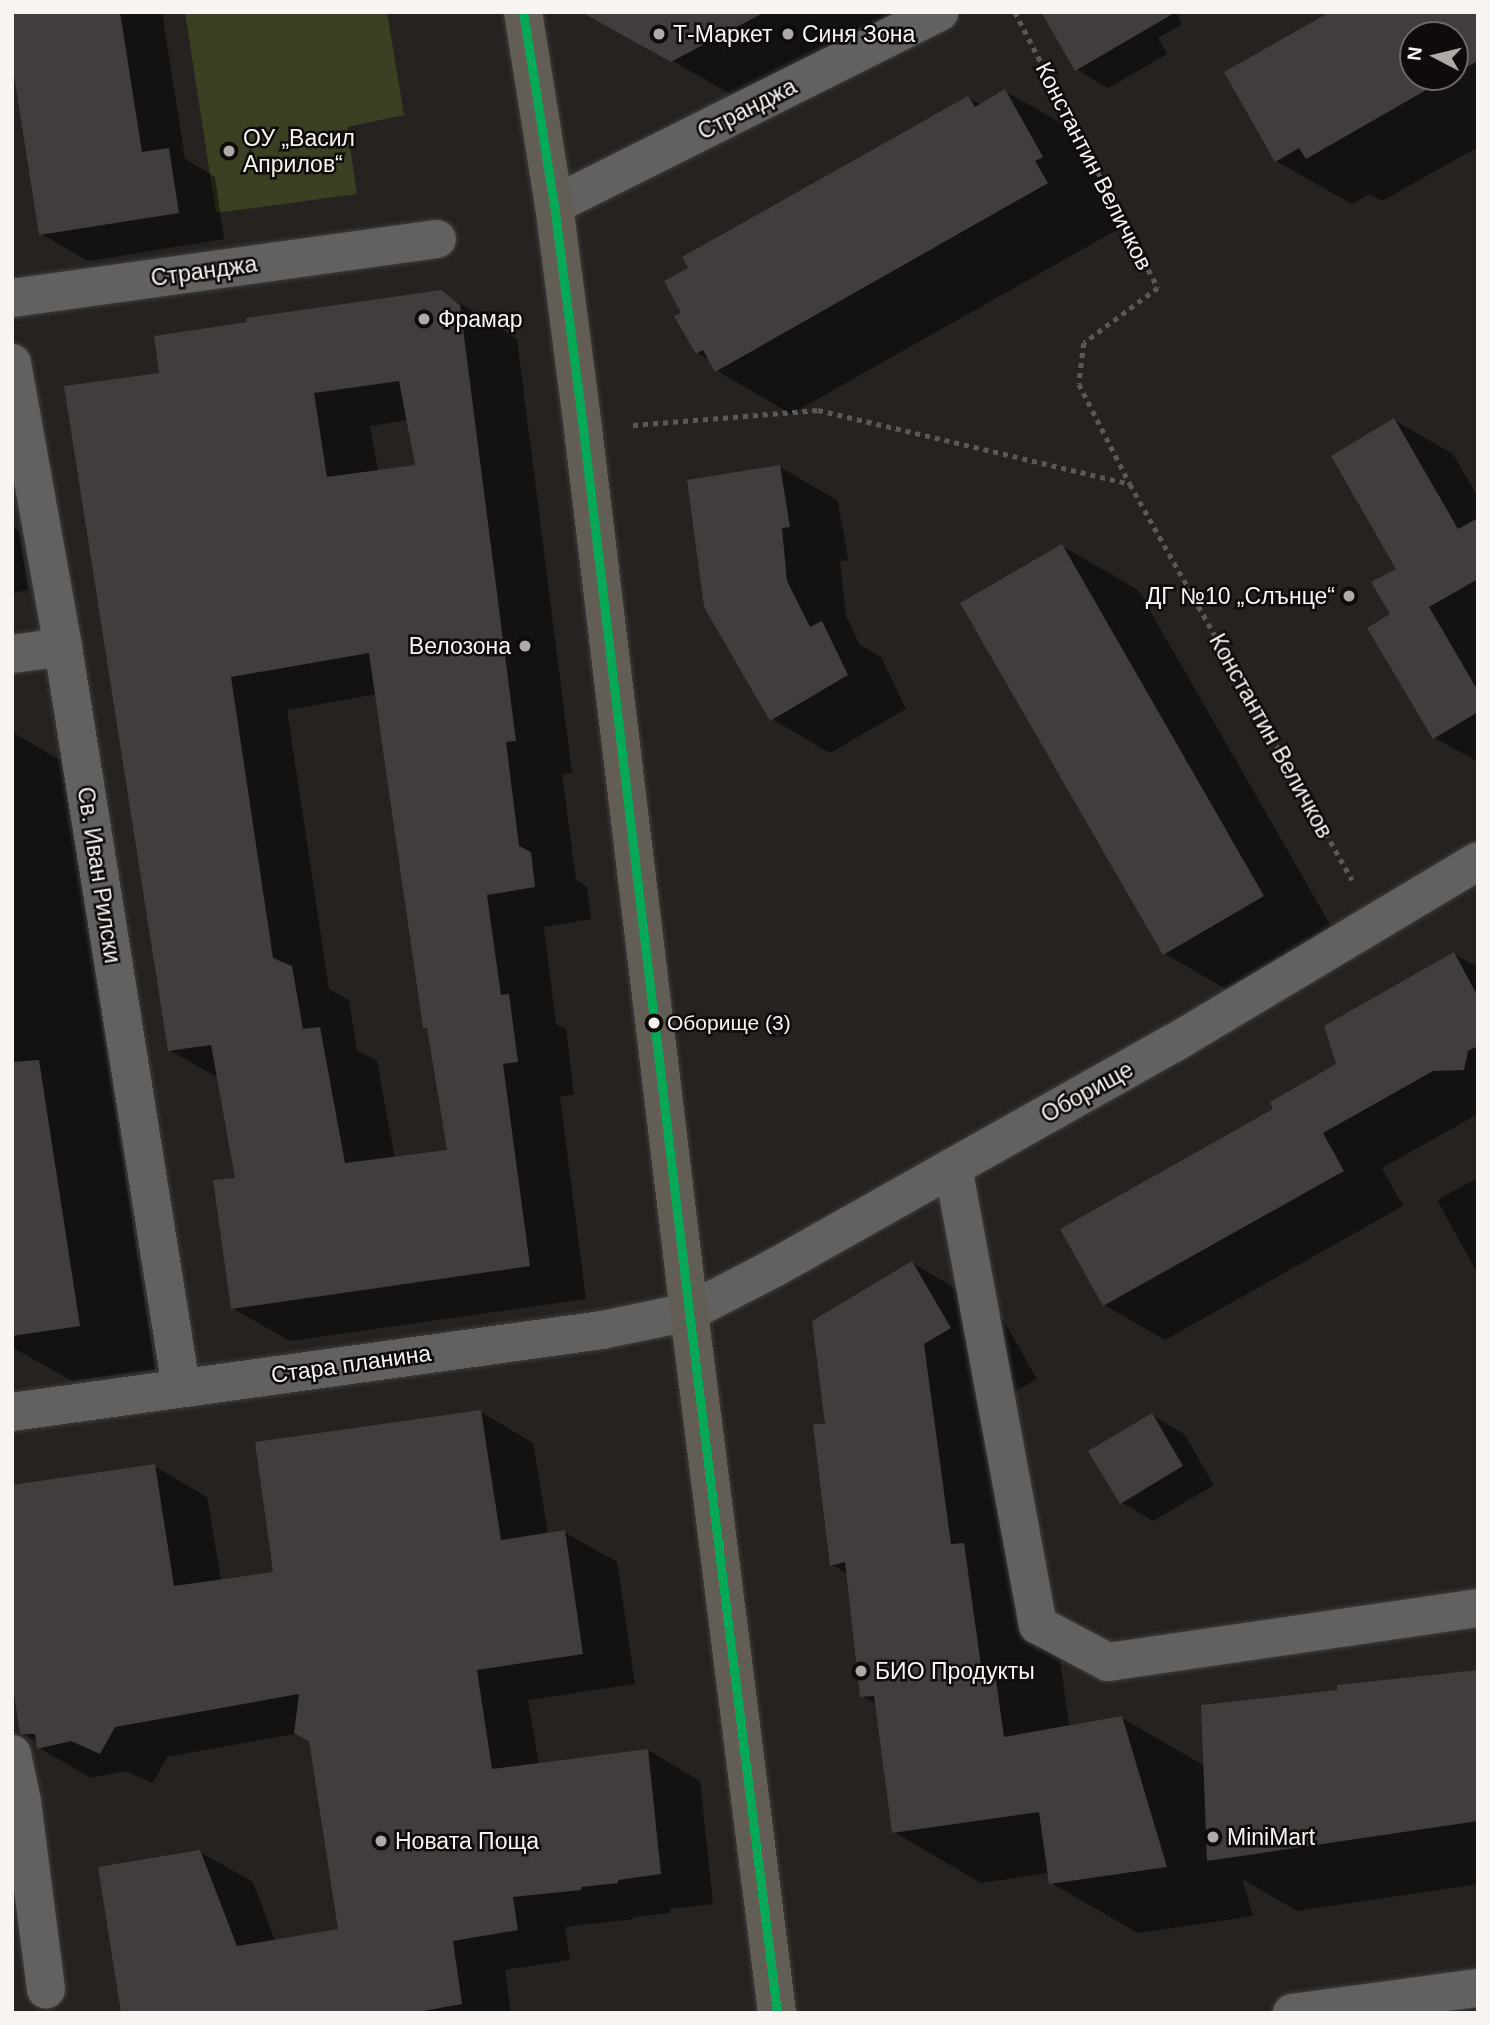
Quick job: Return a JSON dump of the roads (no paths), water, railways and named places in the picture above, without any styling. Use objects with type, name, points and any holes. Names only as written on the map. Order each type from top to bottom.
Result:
[{"type":"main road","points":[[523,12],[554,205],[583,429],[689,1312],[777,2013]]},
{"type":"street","name":"Странджа","points":[[554,205],[939,12]]},
{"type":"street","name":"Странджа","points":[[12,299],[437,239]]},
{"type":"street","name":"Св. Иван Рилски","points":[[12,363],[63,647],[181,1387]]},
{"type":"street","points":[[12,654],[63,647]]},
{"type":"street","name":"Оборище","points":[[689,1312],[1174,1043],[1376,923],[1474,872]]},
{"type":"street","points":[[953,1167],[1038,1625],[1108,1662],[1478,1608]]},
{"type":"street","name":"Стара планина","points":[[12,1412],[602,1331],[689,1312]]},
{"type":"street","points":[[12,1754],[22,1802],[46,1989]]},
{"type":"street","points":[[1292,2013],[1478,1988]]},
{"type":"place","name":"Т-Маркет","points":[[659,34]]},
{"type":"place","name":"Синя Зона","points":[[788,34]]},
{"type":"place","name":"ОУ „Васил Априлов“","points":[[229,151]]},
{"type":"place","name":"Фрамар","points":[[424,319]]},
{"type":"place","name":"ДГ №10 „Слънце“","points":[[1349,596]]},
{"type":"place","name":"Велозона","points":[[525,646]]},
{"type":"place","name":"Оборище (3)","points":[[654,1023]]},
{"type":"place","name":"БИО Продукты","points":[[861,1671]]},
{"type":"place","name":"MiniMart","points":[[1213,1837]]},
{"type":"place","name":"Новата Поща","points":[[381,1841]]}]
